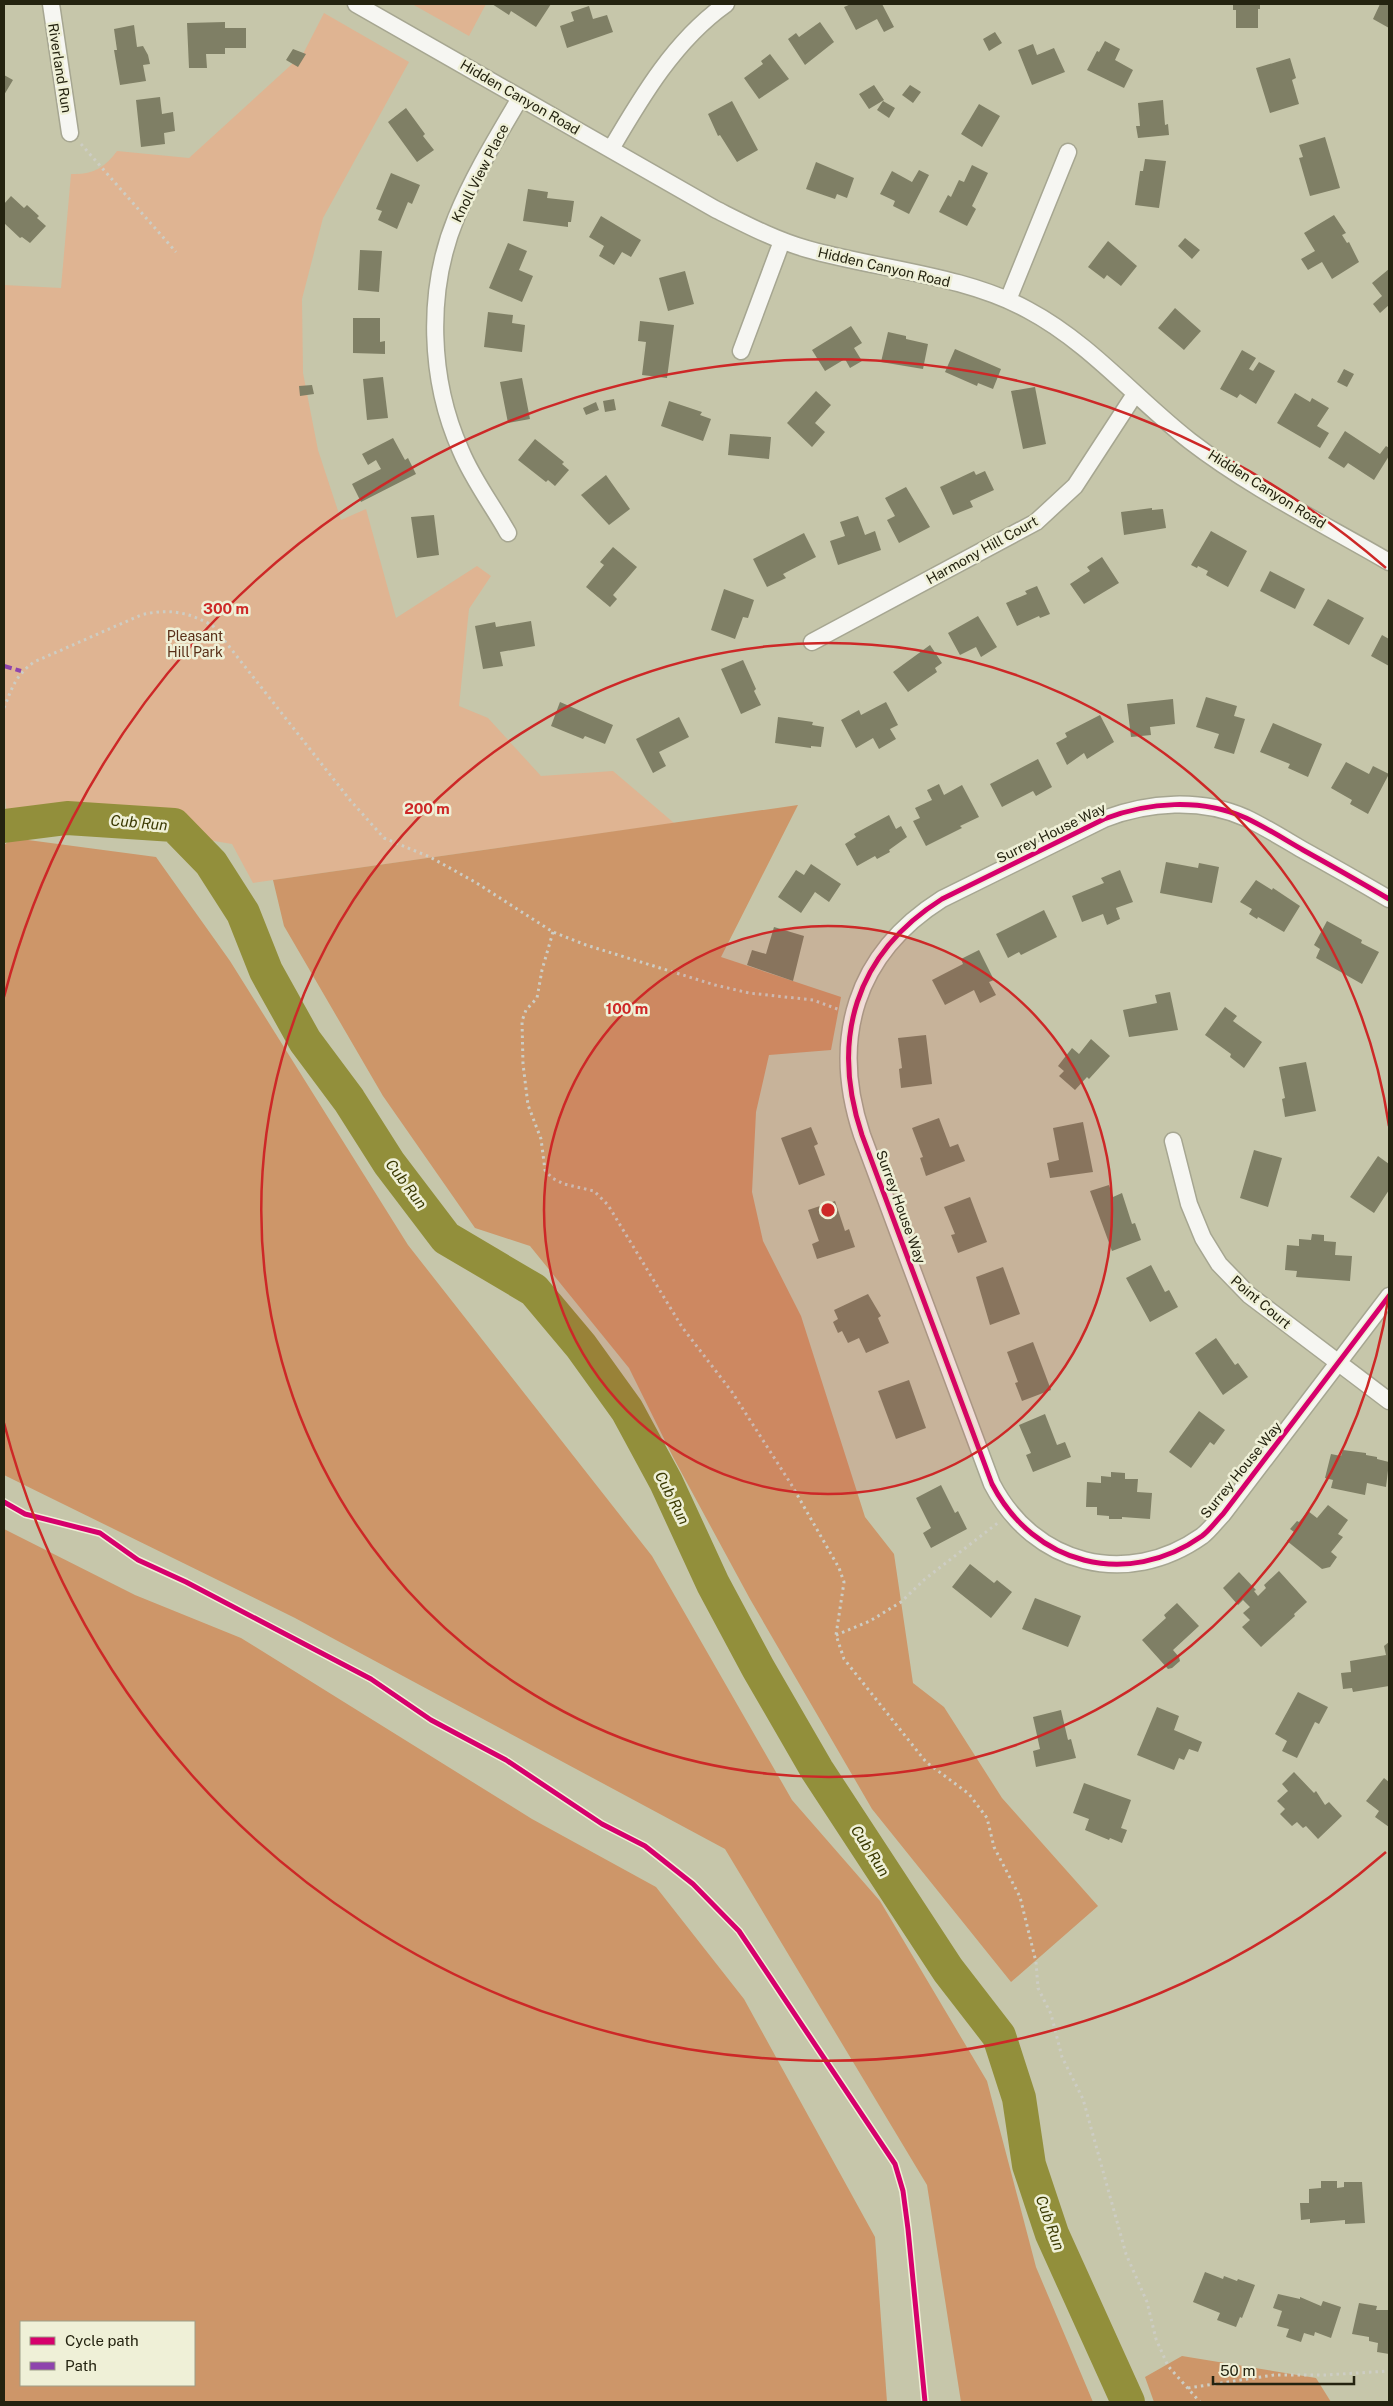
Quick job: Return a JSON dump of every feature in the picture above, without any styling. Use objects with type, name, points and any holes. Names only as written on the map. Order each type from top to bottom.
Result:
[{"type":"street","name":"Riverland Run","points":[[51,4],[70,133]]},
{"type":"street","name":"Hidden Canyon Road","points":[[356,4],[715,209],[782,241],[807,249],[980,290],[1008,300],[1049,322],[1091,353],[1190,441],[1238,475],[1389,562]]},
{"type":"street","points":[[611,149],[643,95],[671,57],[694,32],[726,4]]},
{"type":"street","name":"Knoll View Place","points":[[508,533],[461,452],[450,424],[438,375],[435,321],[440,271],[455,219],[496,138],[520,98]]},
{"type":"street","points":[[1008,300],[1068,152]]},
{"type":"street","points":[[741,351],[782,241]]},
{"type":"street","name":"Harmony Hill Court","points":[[812,642],[1036,522],[1082,476],[1135,394]]},
{"type":"street","name":"Surrey House Way","points":[[1389,899],[1244,817],[1214,808],[1192,805],[1148,806],[1122,812],[1104,819],[925,910],[892,940],[876,962],[865,983],[854,1013],[847,1059],[854,1109],[992,1484],[1010,1513],[1026,1530],[1050,1547],[1075,1558],[1096,1563],[1139,1563],[1156,1559],[1184,1547],[1204,1534],[1223,1514],[1389,1296]]},
{"type":"street","name":"Point Court","points":[[1173,1141],[1189,1204],[1203,1238],[1219,1264],[1249,1295],[1389,1401]]},
{"type":"path","points":[[70,133],[99,162],[176,252]]},
{"type":"path","points":[[4,708],[16,680],[22,671],[34,662],[60,653],[141,615],[158,610],[195,615],[213,626],[350,800],[384,838],[430,857],[475,882],[554,932],[614,954],[715,985],[749,993],[813,1000],[854,1013]]},
{"type":"path","points":[[554,932],[537,998],[526,1010],[522,1021],[525,1090],[528,1105],[537,1123],[545,1170],[552,1178],[564,1184],[594,1191],[608,1205],[682,1327],[732,1392],[791,1484],[839,1568],[844,1582],[836,1635],[844,1659],[926,1762],[968,1794],[987,1818],[994,1847],[1020,1897],[1036,1962],[1038,1988],[1052,2014],[1062,2057],[1083,2099],[1126,2254],[1147,2302],[1156,2339],[1168,2366],[1200,2402]]},
{"type":"path","points":[[836,1635],[870,1621],[901,1602],[925,1579],[1010,1513]]},
{"type":"path","points":[[1188,2388],[1274,2375],[1325,2375],[1389,2371]]},
{"type":"green space","points":[[412,4],[486,4],[469,36]]},
{"type":"green space","name":"Pleasant Hill Park","points":[[324,13],[409,62],[323,218],[302,299],[303,373],[318,450],[341,520],[366,509],[396,618],[477,566],[491,576],[469,609],[459,706],[488,718],[541,776],[613,771],[674,823],[253,883],[232,844],[28,810],[7,820],[4,786],[4,285],[61,288],[71,174],[92,172],[108,162],[117,151],[189,158],[303,54]]},
{"type":"shaded area","points":[[798,805],[721,957],[841,997],[831,1050],[769,1055],[756,1112],[752,1192],[763,1241],[801,1316],[865,1517],[894,1554],[913,1683],[944,1707],[1002,1798],[1098,1906],[1011,1982],[872,1809],[750,1599],[673,1457],[629,1368],[530,1246],[475,1228],[383,1096],[284,926],[273,880]]},
{"type":"shaded area","points":[[13,838],[156,857],[230,961],[408,1245],[652,1556],[792,1800],[880,1901],[987,2081],[1036,2267],[1093,2402],[961,2402],[927,2185],[725,1849],[295,1618],[4,1475],[4,845]]},
{"type":"shaded area","points":[[4,1529],[135,1595],[241,1638],[532,1819],[656,1887],[744,1999],[875,2237],[887,2402],[4,2402]]},
{"type":"shaded area","points":[[1182,2356],[1316,2378],[1331,2402],[1154,2402],[1145,2377]]},
{"type":"building","points":[[492,4],[551,4],[536,27],[511,11],[509,15]]},
{"type":"building","points":[[851,4],[882,4],[894,27],[884,32],[877,19],[856,30],[844,7]]},
{"type":"building","points":[[1233,4],[1260,4],[1260,9],[1258,9],[1258,28],[1236,28],[1236,10],[1233,10]]},
{"type":"building","points":[[1380,4],[1389,4],[1389,28],[1373,19]]},
{"type":"building","points":[[589,6],[593,19],[607,15],[613,32],[567,48],[560,26],[574,21],[571,12]]},
{"type":"building","points":[[225,22],[225,28],[246,28],[246,48],[225,48],[225,54],[206,54],[207,68],[189,68],[187,23]]},
{"type":"building","points":[[820,22],[834,42],[805,65],[788,39],[796,33],[799,37]]},
{"type":"building","points":[[134,25],[137,47],[143,46],[150,64],[143,65],[146,81],[120,85],[114,50],[117,50],[114,29]]},
{"type":"building","points":[[995,32],[1002,43],[989,51],[983,39]]},
{"type":"building","points":[[1105,41],[1120,49],[1115,60],[1133,70],[1124,88],[1087,70],[1097,51],[1099,52]]},
{"type":"building","points":[[1033,44],[1037,55],[1054,48],[1065,72],[1032,85],[1018,50]]},
{"type":"building","points":[[293,49],[306,54],[298,67],[286,60]]},
{"type":"building","points":[[770,54],[789,79],[759,99],[744,78],[763,64],[761,61]]},
{"type":"building","points":[[1290,58],[1296,78],[1292,80],[1299,104],[1270,113],[1256,68]]},
{"type":"building","points":[[4,75],[13,80],[4,95]]},
{"type":"building","points":[[874,85],[884,100],[869,109],[859,94]]},
{"type":"building","points":[[910,85],[921,92],[913,103],[902,95]]},
{"type":"building","points":[[160,97],[162,114],[173,112],[175,131],[164,133],[165,144],[141,147],[136,100]]},
{"type":"building","points":[[1163,100],[1165,125],[1168,124],[1169,135],[1138,138],[1136,126],[1140,126],[1138,103]]},
{"type":"building","points":[[732,101],[758,150],[737,162],[720,135],[718,136],[708,114]]},
{"type":"building","points":[[883,101],[895,108],[889,118],[877,110]]},
{"type":"building","points":[[979,104],[1000,116],[982,147],[961,134]]},
{"type":"building","points":[[406,108],[434,150],[417,162],[388,122]]},
{"type":"building","points":[[1325,137],[1340,188],[1310,196],[1299,158],[1303,157],[1299,145]]},
{"type":"building","points":[[1145,159],[1166,161],[1159,208],[1135,205],[1140,171],[1143,171]]},
{"type":"building","points":[[816,162],[854,178],[847,198],[837,194],[835,199],[806,189]]},
{"type":"building","points":[[972,165],[988,173],[972,206],[976,209],[967,226],[939,212],[948,195],[951,197],[959,180],[964,182]]},
{"type":"building","points":[[919,170],[929,175],[909,214],[893,206],[895,201],[880,194],[892,171],[912,182]]},
{"type":"building","points":[[391,173],[420,185],[412,204],[408,202],[397,229],[378,220],[382,211],[376,209]]},
{"type":"building","points":[[528,189],[548,192],[547,198],[574,201],[571,222],[568,222],[568,227],[523,221]]},
{"type":"building","points":[[11,196],[24,208],[27,205],[39,216],[37,218],[46,226],[30,243],[22,237],[20,238],[4,223],[4,204]]},
{"type":"building","points":[[1334,215],[1346,233],[1342,235],[1347,243],[1349,242],[1359,262],[1332,279],[1322,262],[1308,270],[1301,259],[1315,251],[1304,233]]},
{"type":"building","points":[[601,216],[641,240],[631,257],[622,252],[614,265],[599,256],[604,246],[589,237]]},
{"type":"building","points":[[1185,238],[1200,250],[1192,259],[1178,246]]},
{"type":"building","points":[[1108,241],[1137,266],[1121,286],[1107,275],[1104,279],[1088,267]]},
{"type":"building","points":[[508,243],[527,251],[519,270],[533,276],[522,302],[489,288]]},
{"type":"building","points":[[360,250],[382,251],[379,292],[358,290]]},
{"type":"building","points":[[1389,269],[1389,305],[1380,313],[1373,304],[1382,296],[1372,283]]},
{"type":"building","points":[[685,271],[694,304],[668,311],[659,278]]},
{"type":"building","points":[[1175,308],[1201,331],[1184,350],[1158,328]]},
{"type":"building","points":[[488,312],[513,315],[512,323],[525,325],[522,352],[484,347]]},
{"type":"building","points":[[353,318],[380,318],[380,342],[385,341],[385,354],[353,353]]},
{"type":"building","points":[[640,321],[674,325],[667,378],[642,375],[646,342],[638,341]]},
{"type":"building","points":[[851,326],[862,343],[854,348],[862,361],[850,368],[845,359],[825,371],[812,350]]},
{"type":"building","points":[[888,332],[906,336],[906,339],[928,344],[923,369],[881,362]]},
{"type":"building","points":[[955,349],[1001,369],[993,389],[978,383],[977,386],[945,372]]},
{"type":"building","points":[[1242,350],[1256,358],[1249,369],[1253,371],[1259,362],[1275,371],[1256,404],[1240,394],[1237,398],[1220,389]]},
{"type":"building","points":[[1344,369],[1354,374],[1347,387],[1337,382]]},
{"type":"building","points":[[383,377],[388,418],[367,420],[363,379]]},
{"type":"building","points":[[522,378],[530,419],[508,423],[500,382]]},
{"type":"building","points":[[312,385],[314,394],[300,396],[299,386]]},
{"type":"building","points":[[1035,387],[1046,444],[1023,449],[1011,391]]},
{"type":"building","points":[[816,391],[831,405],[815,423],[825,432],[812,447],[787,423]]},
{"type":"building","points":[[1295,393],[1310,402],[1312,398],[1329,408],[1317,426],[1329,433],[1320,448],[1277,423]]},
{"type":"building","points":[[614,399],[616,410],[605,412],[603,401]]},
{"type":"building","points":[[669,401],[702,412],[700,415],[711,419],[703,441],[661,426]]},
{"type":"building","points":[[596,402],[599,410],[586,415],[583,408]]},
{"type":"building","points":[[1345,431],[1380,454],[1386,446],[1389,448],[1389,456],[1374,480],[1348,463],[1344,468],[1328,458]]},
{"type":"building","points":[[730,434],[771,437],[769,459],[728,455]]},
{"type":"building","points":[[393,438],[405,460],[408,458],[416,474],[361,502],[352,484],[381,469],[376,460],[368,465],[362,454]]},
{"type":"building","points":[[535,439],[564,462],[562,464],[569,470],[555,486],[548,480],[546,482],[518,460]]},
{"type":"building","points":[[974,471],[976,475],[985,471],[994,490],[970,501],[973,507],[953,515],[940,487]]},
{"type":"building","points":[[606,475],[630,509],[609,525],[581,495]]},
{"type":"building","points":[[906,487],[930,527],[899,543],[887,520],[895,516],[885,498]]},
{"type":"building","points":[[1152,508],[1152,510],[1163,509],[1166,528],[1124,535],[1121,512]]},
{"type":"building","points":[[434,515],[439,555],[417,558],[411,517]]},
{"type":"building","points":[[858,516],[865,535],[875,531],[881,550],[838,565],[830,541],[845,536],[840,522]]},
{"type":"building","points":[[1211,531],[1247,551],[1228,587],[1206,575],[1208,571],[1191,565]]},
{"type":"building","points":[[804,533],[816,557],[783,574],[786,578],[767,587],[753,559]]},
{"type":"building","points":[[613,547],[637,567],[613,595],[617,599],[610,607],[586,587],[604,565],[600,562]]},
{"type":"building","points":[[1102,557],[1119,583],[1084,604],[1070,584],[1090,571],[1087,567]]},
{"type":"building","points":[[1270,571],[1305,589],[1295,609],[1260,591]]},
{"type":"building","points":[[1037,586],[1050,614],[1040,618],[1039,616],[1017,626],[1006,603],[1027,594],[1025,591]]},
{"type":"building","points":[[724,589],[754,600],[748,618],[743,617],[735,639],[711,630]]},
{"type":"building","points":[[1328,599],[1364,618],[1349,645],[1313,625]]},
{"type":"building","points":[[978,616],[997,647],[981,657],[976,647],[960,655],[948,633]]},
{"type":"building","points":[[531,621],[535,646],[500,652],[503,666],[483,669],[475,626],[495,622],[496,627]]},
{"type":"building","points":[[1382,635],[1389,639],[1389,666],[1371,656]]},
{"type":"building","points":[[930,645],[942,663],[935,668],[937,672],[908,692],[893,672]]},
{"type":"building","points":[[743,660],[761,705],[741,714],[721,669]]},
{"type":"building","points":[[1206,697],[1237,706],[1234,716],[1245,719],[1234,754],[1214,748],[1219,734],[1196,727]]},
{"type":"building","points":[[1173,699],[1175,724],[1150,727],[1151,735],[1131,737],[1127,704]]},
{"type":"building","points":[[560,702],[613,725],[605,744],[585,736],[583,739],[551,726]]},
{"type":"building","points":[[886,702],[898,725],[890,729],[896,739],[879,749],[873,738],[856,748],[841,720],[859,710],[861,715]]},
{"type":"building","points":[[1100,715],[1114,742],[1087,759],[1084,753],[1067,765],[1056,743],[1067,737],[1065,733]]},
{"type":"building","points":[[679,717],[689,737],[659,752],[666,766],[653,773],[636,739]]},
{"type":"building","points":[[778,717],[813,722],[812,725],[824,727],[821,747],[811,746],[811,748],[775,743]]},
{"type":"building","points":[[1273,723],[1322,744],[1308,777],[1288,768],[1290,764],[1260,752]]},
{"type":"building","points":[[1038,759],[1052,787],[1036,796],[1033,791],[1002,807],[990,784]]},
{"type":"building","points":[[1346,762],[1369,774],[1373,766],[1389,774],[1368,814],[1350,804],[1352,800],[1331,788]]},
{"type":"building","points":[[939,784],[944,795],[962,785],[979,817],[926,846],[913,821],[920,818],[915,808],[932,800],[927,790]]},
{"type":"building","points":[[889,815],[896,829],[901,826],[907,837],[889,850],[890,852],[877,859],[875,856],[857,866],[845,844],[856,837],[854,834]]},
{"type":"building","points":[[1166,862],[1198,868],[1199,863],[1219,867],[1212,903],[1160,893]]},
{"type":"building","points":[[811,864],[841,884],[829,902],[815,892],[801,913],[778,897],[796,870],[804,875]]},
{"type":"building","points":[[1120,870],[1133,902],[1116,908],[1120,919],[1107,925],[1103,914],[1082,922],[1072,896],[1104,883],[1101,878]]},
{"type":"building","points":[[1256,880],[1272,890],[1273,888],[1300,906],[1284,932],[1249,914],[1252,909],[1240,902]]},
{"type":"building","points":[[1044,910],[1057,937],[1021,955],[1019,952],[1008,958],[996,934]]},
{"type":"building","points":[[1327,921],[1362,940],[1361,943],[1379,952],[1362,984],[1316,958],[1320,949],[1314,945]]},
{"type":"building","points":[[774,927],[804,936],[793,981],[747,965],[752,950],[766,954]]},
{"type":"building","points":[[979,950],[994,980],[989,982],[996,995],[980,1003],[974,990],[945,1005],[932,980],[963,964],[961,959]]},
{"type":"building","points":[[1170,992],[1178,1030],[1129,1037],[1123,1010],[1157,1003],[1155,995]]},
{"type":"building","points":[[1225,1007],[1237,1016],[1233,1021],[1262,1042],[1244,1068],[1230,1057],[1231,1054],[1205,1035]]},
{"type":"building","points":[[926,1035],[932,1084],[901,1088],[899,1069],[902,1068],[898,1038]]},
{"type":"building","points":[[1091,1039],[1110,1056],[1089,1079],[1087,1077],[1075,1090],[1059,1076],[1064,1071],[1058,1066],[1072,1048],[1079,1054]]},
{"type":"building","points":[[1306,1062],[1316,1111],[1285,1117],[1282,1099],[1285,1098],[1279,1067]]},
{"type":"building","points":[[939,1118],[950,1147],[958,1144],[965,1161],[926,1176],[920,1158],[923,1157],[912,1128]]},
{"type":"building","points":[[1083,1122],[1093,1172],[1050,1178],[1047,1163],[1059,1160],[1053,1128]]},
{"type":"building","points":[[811,1127],[818,1144],[814,1146],[825,1175],[799,1185],[781,1138]]},
{"type":"building","points":[[1254,1150],[1282,1158],[1268,1207],[1240,1198]]},
{"type":"building","points":[[1378,1156],[1389,1164],[1389,1190],[1374,1213],[1350,1197]]},
{"type":"building","points":[[1109,1185],[1113,1197],[1122,1193],[1132,1224],[1135,1223],[1141,1240],[1112,1251],[1090,1191]]},
{"type":"building","points":[[970,1197],[987,1242],[958,1253],[951,1235],[955,1234],[944,1207]]},
{"type":"building","points":[[835,1201],[845,1231],[849,1229],[855,1247],[817,1259],[812,1244],[819,1241],[808,1210]]},
{"type":"building","points":[[1312,1234],[1324,1235],[1324,1241],[1336,1242],[1335,1255],[1352,1256],[1350,1281],[1296,1277],[1297,1271],[1285,1270],[1287,1245],[1299,1246],[1299,1239],[1311,1240]]},
{"type":"building","points":[[1151,1265],[1165,1292],[1169,1290],[1178,1307],[1150,1322],[1126,1278]]},
{"type":"building","points":[[1003,1267],[1020,1314],[990,1325],[976,1277]]},
{"type":"building","points":[[868,1294],[881,1316],[878,1318],[889,1343],[866,1353],[859,1338],[848,1343],[842,1331],[838,1333],[833,1322],[838,1319],[834,1310]]},
{"type":"building","points":[[1216,1338],[1235,1365],[1238,1363],[1248,1377],[1223,1395],[1195,1353]]},
{"type":"building","points":[[1033,1342],[1051,1390],[1022,1401],[1015,1383],[1018,1382],[1007,1352]]},
{"type":"building","points":[[909,1380],[926,1428],[896,1439],[878,1391]]},
{"type":"building","points":[[1199,1411],[1225,1430],[1214,1445],[1210,1442],[1191,1468],[1169,1452]]},
{"type":"building","points":[[1045,1414],[1057,1445],[1065,1442],[1071,1457],[1033,1472],[1026,1455],[1031,1453],[1019,1425]]},
{"type":"building","points":[[1343,1450],[1366,1453],[1366,1455],[1389,1462],[1386,1487],[1367,1483],[1365,1495],[1331,1488],[1333,1480],[1325,1478],[1331,1454],[1341,1456]]},
{"type":"building","points":[[1111,1472],[1125,1473],[1125,1479],[1138,1479],[1137,1492],[1152,1493],[1150,1519],[1122,1517],[1122,1519],[1109,1519],[1109,1516],[1097,1515],[1097,1507],[1086,1507],[1087,1482],[1101,1483],[1101,1476],[1111,1477]]},
{"type":"building","points":[[941,1485],[955,1513],[958,1511],[967,1529],[931,1548],[923,1533],[931,1528],[916,1498]]},
{"type":"building","points":[[1328,1505],[1348,1520],[1338,1534],[1343,1537],[1331,1552],[1337,1557],[1330,1567],[1322,1569],[1287,1541],[1294,1532],[1290,1529],[1308,1511],[1317,1518]]},
{"type":"building","points":[[970,1564],[994,1583],[997,1580],[1012,1592],[991,1618],[952,1587]]},
{"type":"building","points":[[1279,1571],[1307,1602],[1294,1614],[1295,1616],[1261,1647],[1242,1627],[1250,1620],[1243,1613],[1250,1607],[1243,1600],[1238,1605],[1223,1588],[1239,1572],[1256,1590],[1254,1591],[1258,1596],[1266,1588],[1264,1585]]},
{"type":"building","points":[[1035,1598],[1081,1616],[1068,1647],[1022,1629]]},
{"type":"building","points":[[1177,1603],[1199,1626],[1173,1650],[1180,1661],[1168,1669],[1142,1640],[1166,1618],[1164,1615]]},
{"type":"building","points":[[1389,1642],[1389,1686],[1353,1692],[1352,1688],[1343,1689],[1341,1673],[1351,1672],[1350,1661],[1386,1655],[1384,1646]]},
{"type":"building","points":[[1298,1692],[1328,1707],[1319,1724],[1315,1722],[1297,1758],[1282,1751],[1287,1741],[1275,1734]]},
{"type":"building","points":[[1157,1707],[1179,1716],[1174,1730],[1202,1742],[1198,1752],[1189,1749],[1184,1760],[1179,1758],[1174,1770],[1137,1755]]},
{"type":"building","points":[[1061,1710],[1068,1740],[1071,1739],[1076,1758],[1036,1767],[1033,1751],[1040,1749],[1033,1717]]},
{"type":"building","points":[[1294,1772],[1314,1793],[1316,1791],[1325,1805],[1329,1802],[1342,1816],[1318,1839],[1306,1826],[1303,1828],[1297,1822],[1292,1826],[1280,1814],[1285,1809],[1277,1801],[1288,1791],[1282,1784]]},
{"type":"building","points":[[1384,1778],[1389,1782],[1389,1827],[1375,1817],[1379,1811],[1366,1801]]},
{"type":"building","points":[[1084,1783],[1131,1800],[1121,1828],[1127,1830],[1122,1843],[1085,1830],[1089,1819],[1073,1813]]},
{"type":"building","points":[[1321,2181],[1337,2181],[1337,2188],[1344,2187],[1344,2182],[1362,2182],[1365,2223],[1345,2224],[1345,2220],[1310,2223],[1310,2219],[1301,2220],[1300,2203],[1309,2203],[1309,2189],[1321,2188]]},
{"type":"building","points":[[1205,2272],[1223,2279],[1224,2276],[1255,2285],[1242,2318],[1240,2317],[1236,2327],[1217,2320],[1220,2313],[1193,2302]]},
{"type":"building","points":[[1278,2294],[1300,2299],[1300,2297],[1321,2306],[1323,2301],[1341,2307],[1331,2338],[1315,2332],[1314,2336],[1304,2333],[1301,2342],[1286,2337],[1289,2329],[1277,2326],[1282,2311],[1273,2308]]},
{"type":"building","points":[[1359,2303],[1377,2306],[1376,2310],[1389,2310],[1389,2354],[1377,2352],[1378,2343],[1369,2341],[1369,2337],[1352,2334]]},
{"type":"waterway","name":"Cub Run","points":[[4,826],[67,818],[174,825],[211,863],[243,913],[266,971],[305,1041],[349,1100],[389,1163],[446,1238],[534,1290],[581,1346],[627,1410],[666,1482],[713,1584],[758,1668],[817,1770],[948,1970],[999,2036],[1019,2098],[1029,2165],[1052,2234],[1128,2402]]},
{"type":"marked path","points":[[4,666],[21,671]]},
{"type":"cycle path","points":[[1389,899],[1260,825],[1229,812],[1211,807],[1175,805],[1156,806],[1121,813],[1104,819],[942,899],[912,921],[888,946],[870,973],[857,1002],[850,1033],[849,1065],[853,1100],[862,1135],[992,1484],[1010,1512],[1032,1534],[1057,1550],[1085,1560],[1114,1564],[1143,1562],[1173,1552],[1202,1536],[1223,1514],[1389,1296]]},
{"type":"cycle path","points":[[4,1502],[25,1514],[100,1533],[138,1560],[186,1582],[371,1679],[431,1720],[506,1760],[602,1824],[645,1846],[693,1884],[739,1931],[895,2164],[903,2191],[908,2229],[925,2402]]}]
